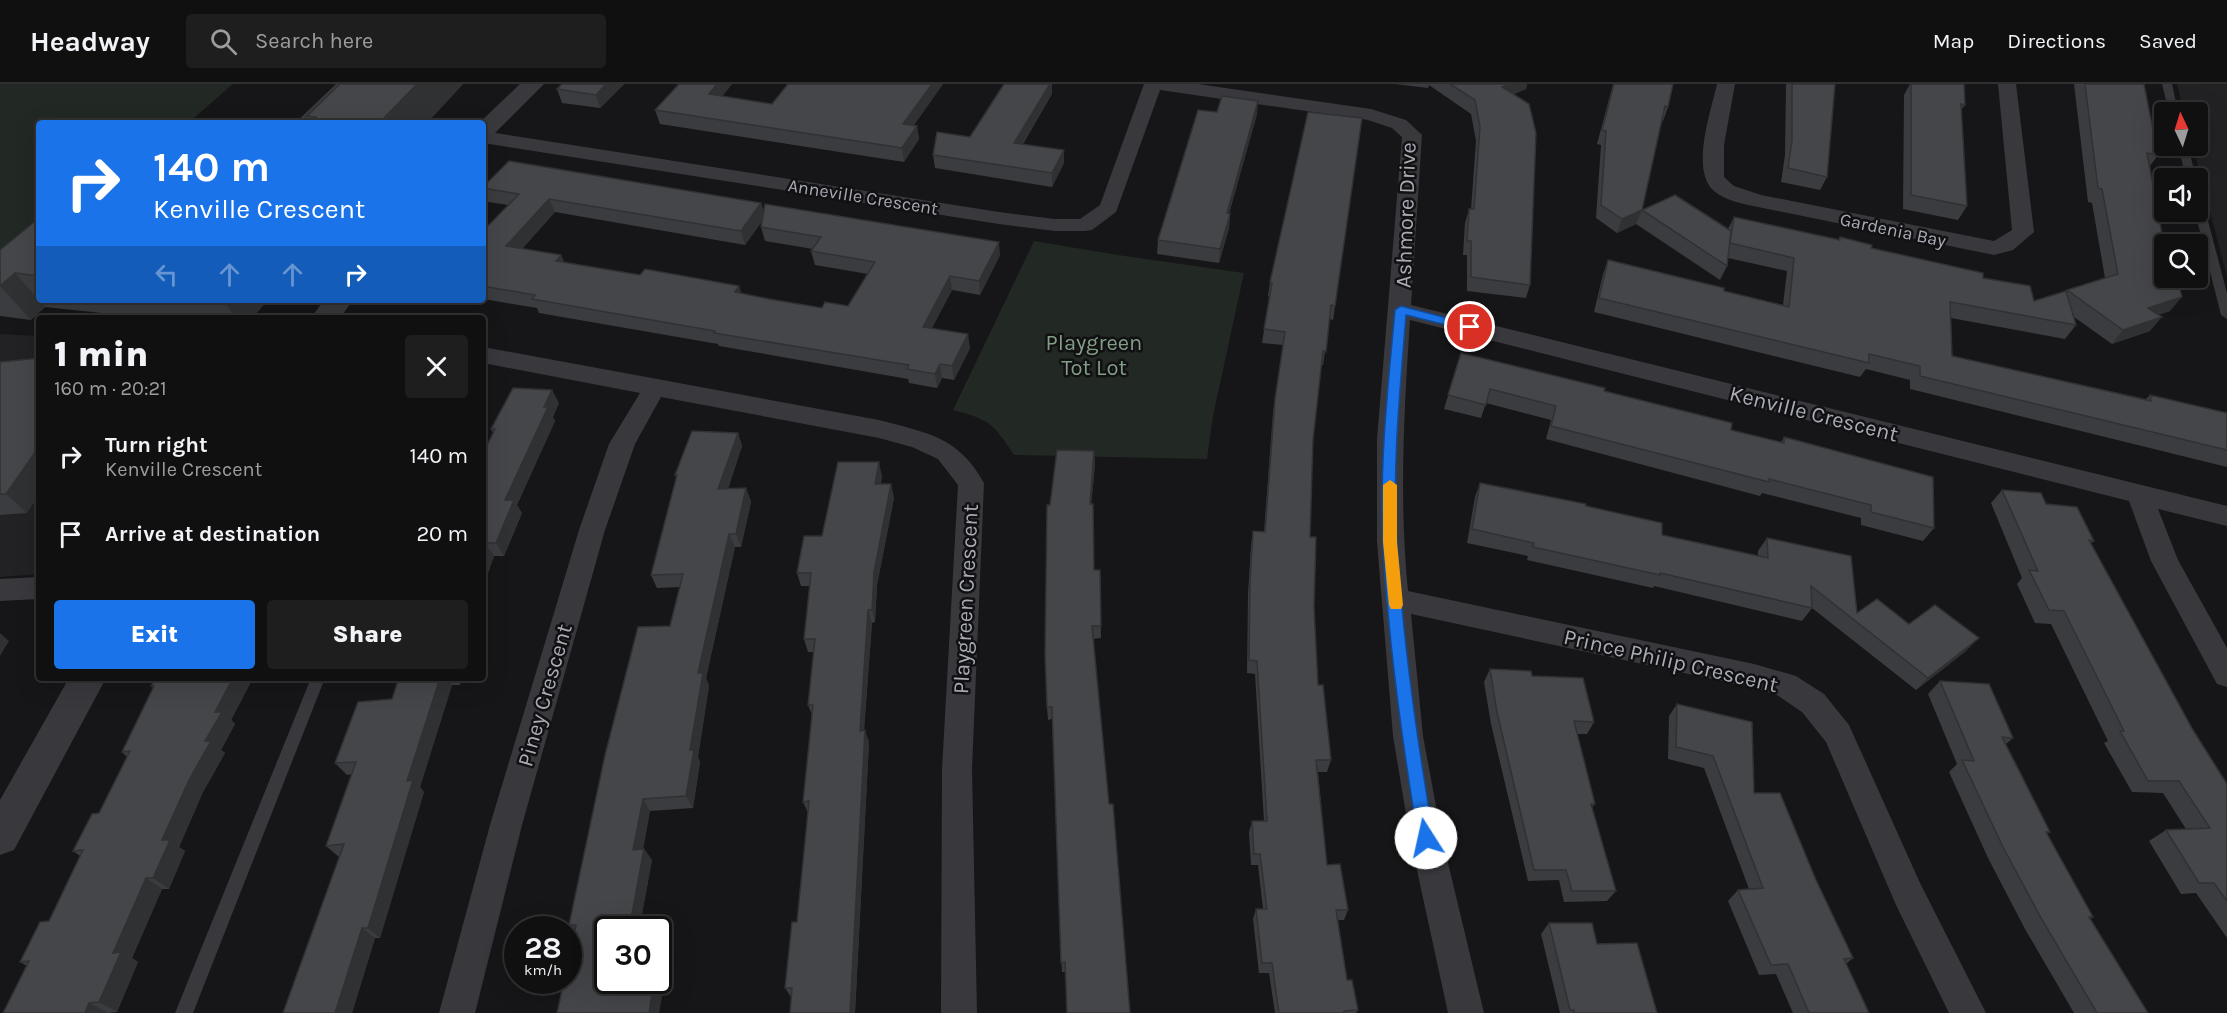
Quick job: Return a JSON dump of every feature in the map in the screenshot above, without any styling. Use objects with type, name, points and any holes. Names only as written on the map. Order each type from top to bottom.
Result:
[{"type":"street","points":[[486,129],[532,84]]},
{"type":"street","name":"Anneville Crescent","points":[[486,137],[1010,219],[1055,225],[1085,225],[1109,208],[1153,84]]},
{"type":"street","name":"Ashmore Drive","points":[[1160,84],[1371,115],[1398,124],[1412,135],[1390,439],[1390,542],[1412,759],[1426,838],[1466,1013]]},
{"type":"street","name":"Gardenia Bay","points":[[1726,84],[1712,161],[1714,179],[1724,188],[1736,195],[1758,201],[1930,238],[1994,248],[2005,245],[2023,232],[2007,84]]},
{"type":"street","name":"Kenville Crescent","points":[[1401,310],[2227,516]]},
{"type":"street","name":"Playgreen Crescent","points":[[486,357],[868,427],[920,440],[947,453],[971,483],[957,769],[959,1013]]},
{"type":"street","name":"Piney Crescent","points":[[457,1013],[506,825],[592,530],[622,444],[655,387]]},
{"type":"street","points":[[2139,494],[2165,561],[2227,675]]},
{"type":"street","points":[[0,590],[36,588]]},
{"type":"street","name":"Prince Philip Crescent","points":[[1396,600],[1754,676],[1785,685],[1813,703],[1838,734],[1908,894],[1968,1013]]},
{"type":"street","points":[[0,837],[86,681]]},
{"type":"lane","points":[[303,120],[341,84]]},
{"type":"lane","points":[[2167,84],[2172,102]]},
{"type":"lane","points":[[2203,222],[2227,315]]},
{"type":"lane","points":[[184,1013],[317,681]]},
{"type":"shaded area","points":[[2177,84],[2227,84],[2227,277],[2208,204],[2208,168],[2199,168],[2196,156],[2208,156],[2208,102],[2182,102]]},
{"type":"shaded area","points":[[0,334],[36,336],[36,574],[0,577]]},
{"type":"green space","points":[[0,84],[233,84],[191,120],[36,120],[36,253],[0,272]]},
{"type":"green space","name":"Playgreen Tot Lot","points":[[1034,241],[1244,273],[1213,416],[1207,459],[1014,455],[990,424],[953,410]]},
{"type":"building","points":[[340,84],[417,84],[382,120],[313,120],[316,117],[307,116]]},
{"type":"building","points":[[562,84],[606,84],[596,95],[557,89]]},
{"type":"building","points":[[679,84],[717,84],[709,94],[772,104],[788,84],[932,84],[903,124],[917,126],[902,148],[655,110]]},
{"type":"building","points":[[1004,84],[1050,84],[1014,143],[1064,150],[1052,173],[933,155],[937,132],[970,137]]},
{"type":"building","points":[[1450,84],[1510,84],[1502,87],[1529,104],[1536,133],[1530,285],[1471,277],[1471,241],[1467,241],[1469,209],[1474,209],[1480,127],[1475,100]]},
{"type":"building","points":[[1614,84],[1673,84],[1668,107],[1665,106],[1642,210],[1622,219],[1601,205],[1606,131],[1602,130]]},
{"type":"building","points":[[1792,84],[1835,84],[1827,177],[1788,168],[1792,141]]},
{"type":"building","points":[[1911,84],[1964,84],[1965,105],[1961,104],[1967,206],[1911,195]]},
{"type":"building","points":[[2085,84],[2144,84],[2154,135],[2154,154],[2147,153],[2154,191],[2154,222],[2160,222],[2162,234],[2154,234],[2154,288],[2180,288],[2182,297],[2148,308],[2162,317],[2123,330],[2067,290],[2118,274],[2102,189],[2098,188]]},
{"type":"building","points":[[1222,96],[1258,101],[1227,213],[1230,214],[1220,249],[1158,240],[1198,110],[1217,112]]},
{"type":"building","points":[[1308,112],[1362,118],[1335,306],[1331,305],[1326,352],[1323,351],[1313,440],[1310,537],[1316,537],[1314,607],[1318,685],[1323,685],[1331,760],[1316,760],[1327,865],[1340,864],[1348,910],[1336,910],[1347,980],[1352,980],[1358,1010],[1344,1011],[1344,1013],[1279,1013],[1272,963],[1262,963],[1256,909],[1267,909],[1260,854],[1254,854],[1252,821],[1267,821],[1257,661],[1249,660],[1253,531],[1265,532],[1275,399],[1285,332],[1264,329],[1272,283],[1270,282]]},
{"type":"building","points":[[509,161],[761,203],[741,231],[549,199],[506,246],[561,255],[556,261],[640,275],[645,269],[739,286],[735,292],[822,308],[825,302],[848,306],[875,262],[811,251],[821,237],[761,227],[765,204],[999,242],[979,281],[950,276],[923,327],[968,334],[952,366],[940,364],[935,374],[907,369],[909,365],[714,333],[715,331],[532,299],[535,295],[486,287],[486,228],[519,194],[486,188],[486,184]]},
{"type":"building","points":[[1675,195],[1731,231],[1727,266],[1642,210]]},
{"type":"building","points":[[1734,217],[1840,240],[1840,237],[1872,245],[1871,248],[1983,273],[1983,278],[2030,286],[2034,301],[2066,291],[2076,325],[1950,302],[1952,356],[2151,401],[2150,395],[2227,413],[2227,450],[1920,376],[1920,366],[1869,354],[1869,363],[1599,298],[1608,260],[1724,288],[1724,291],[1789,307],[1794,258],[1730,243]]},
{"type":"building","points":[[36,220],[36,276],[15,273],[0,286],[0,250]]},
{"type":"building","points":[[1461,353],[1605,388],[1604,391],[1732,423],[1731,430],[1784,443],[1784,437],[1933,477],[1934,528],[1871,512],[1871,505],[1769,479],[1769,482],[1551,426],[1556,406],[1490,389],[1486,405],[1448,395]]},
{"type":"building","points":[[36,358],[36,451],[6,494],[0,494],[0,362]]},
{"type":"building","points":[[513,388],[552,390],[544,407],[548,407],[505,500],[514,500],[496,543],[486,543],[486,448],[495,429],[491,429]]},
{"type":"building","points":[[692,431],[738,433],[718,489],[746,488],[736,534],[729,534],[698,673],[703,673],[690,750],[694,750],[686,796],[643,799],[633,850],[644,849],[632,916],[594,916],[594,994],[652,994],[649,1013],[557,1013],[561,994],[582,994],[582,916],[571,916],[605,755],[638,627],[670,626],[683,574],[651,575],[677,475],[675,475]]},
{"type":"building","points":[[1057,450],[1094,451],[1090,504],[1093,504],[1094,570],[1100,570],[1101,626],[1092,626],[1109,804],[1113,804],[1130,1013],[1067,1013],[1065,962],[1061,963],[1052,707],[1047,707],[1045,654],[1047,505],[1050,505]]},
{"type":"building","points":[[838,462],[879,462],[875,484],[891,484],[874,572],[872,610],[868,610],[860,731],[865,730],[850,1013],[790,1013],[792,988],[785,988],[792,922],[797,922],[809,801],[803,802],[813,705],[808,705],[815,639],[804,639],[811,573],[797,573],[804,536],[822,536]]},
{"type":"building","points":[[1480,483],[1586,504],[1586,506],[1662,523],[1662,535],[1768,558],[1767,538],[1851,556],[1857,613],[1877,599],[1909,624],[1935,605],[1979,638],[1928,678],[1811,586],[1812,608],[1533,547],[1534,543],[1472,529]]},
{"type":"building","points":[[2002,490],[2041,493],[2046,504],[2077,507],[2094,541],[2089,540],[2193,730],[2227,784],[2227,901],[2214,883],[2199,883],[2166,830],[2210,828],[2179,781],[2148,781],[2120,731],[2124,731],[2064,611],[2049,610],[2029,570],[2038,571]]},
{"type":"building","points":[[1490,669],[1531,671],[1532,676],[1583,678],[1594,722],[1574,721],[1595,804],[1591,804],[1616,891],[1572,891],[1566,870],[1534,870],[1497,712]]},
{"type":"building","points":[[154,681],[231,681],[215,712],[222,712],[205,741],[211,741],[189,780],[162,840],[170,840],[153,878],[146,878],[113,953],[121,952],[99,1002],[89,1003],[85,1013],[3,1013],[29,961],[20,962],[40,922],[49,921],[83,850],[73,851],[92,814],[99,813],[130,751],[122,752],[154,686],[151,686]]},
{"type":"building","points":[[398,681],[439,681],[407,781],[413,780],[368,928],[362,928],[335,1013],[283,1013],[344,844],[326,846],[356,762],[335,763],[358,702],[392,699]]},
{"type":"building","points":[[1940,681],[1989,684],[2013,738],[2002,737],[2050,832],[2046,832],[2093,917],[2089,917],[2148,1013],[2097,1013],[2041,918],[2003,847],[1962,760],[1974,761]]},
{"type":"building","points":[[1677,704],[1752,722],[1754,793],[1780,793],[1816,880],[1853,958],[1844,959],[1869,1013],[1809,1013],[1788,964],[1771,965],[1738,890],[1763,888],[1713,756],[1676,747]]},
{"type":"building","points":[[1549,923],[1592,923],[1597,944],[1637,943],[1657,1013],[1574,1013],[1574,1010],[1570,1010]]},
{"type":"slow traffic","points":[[1390,485],[1390,542],[1396,605]]},
{"type":"route","points":[[1426,838],[1408,736],[1390,542],[1390,439],[1401,310],[1470,327]]}]
